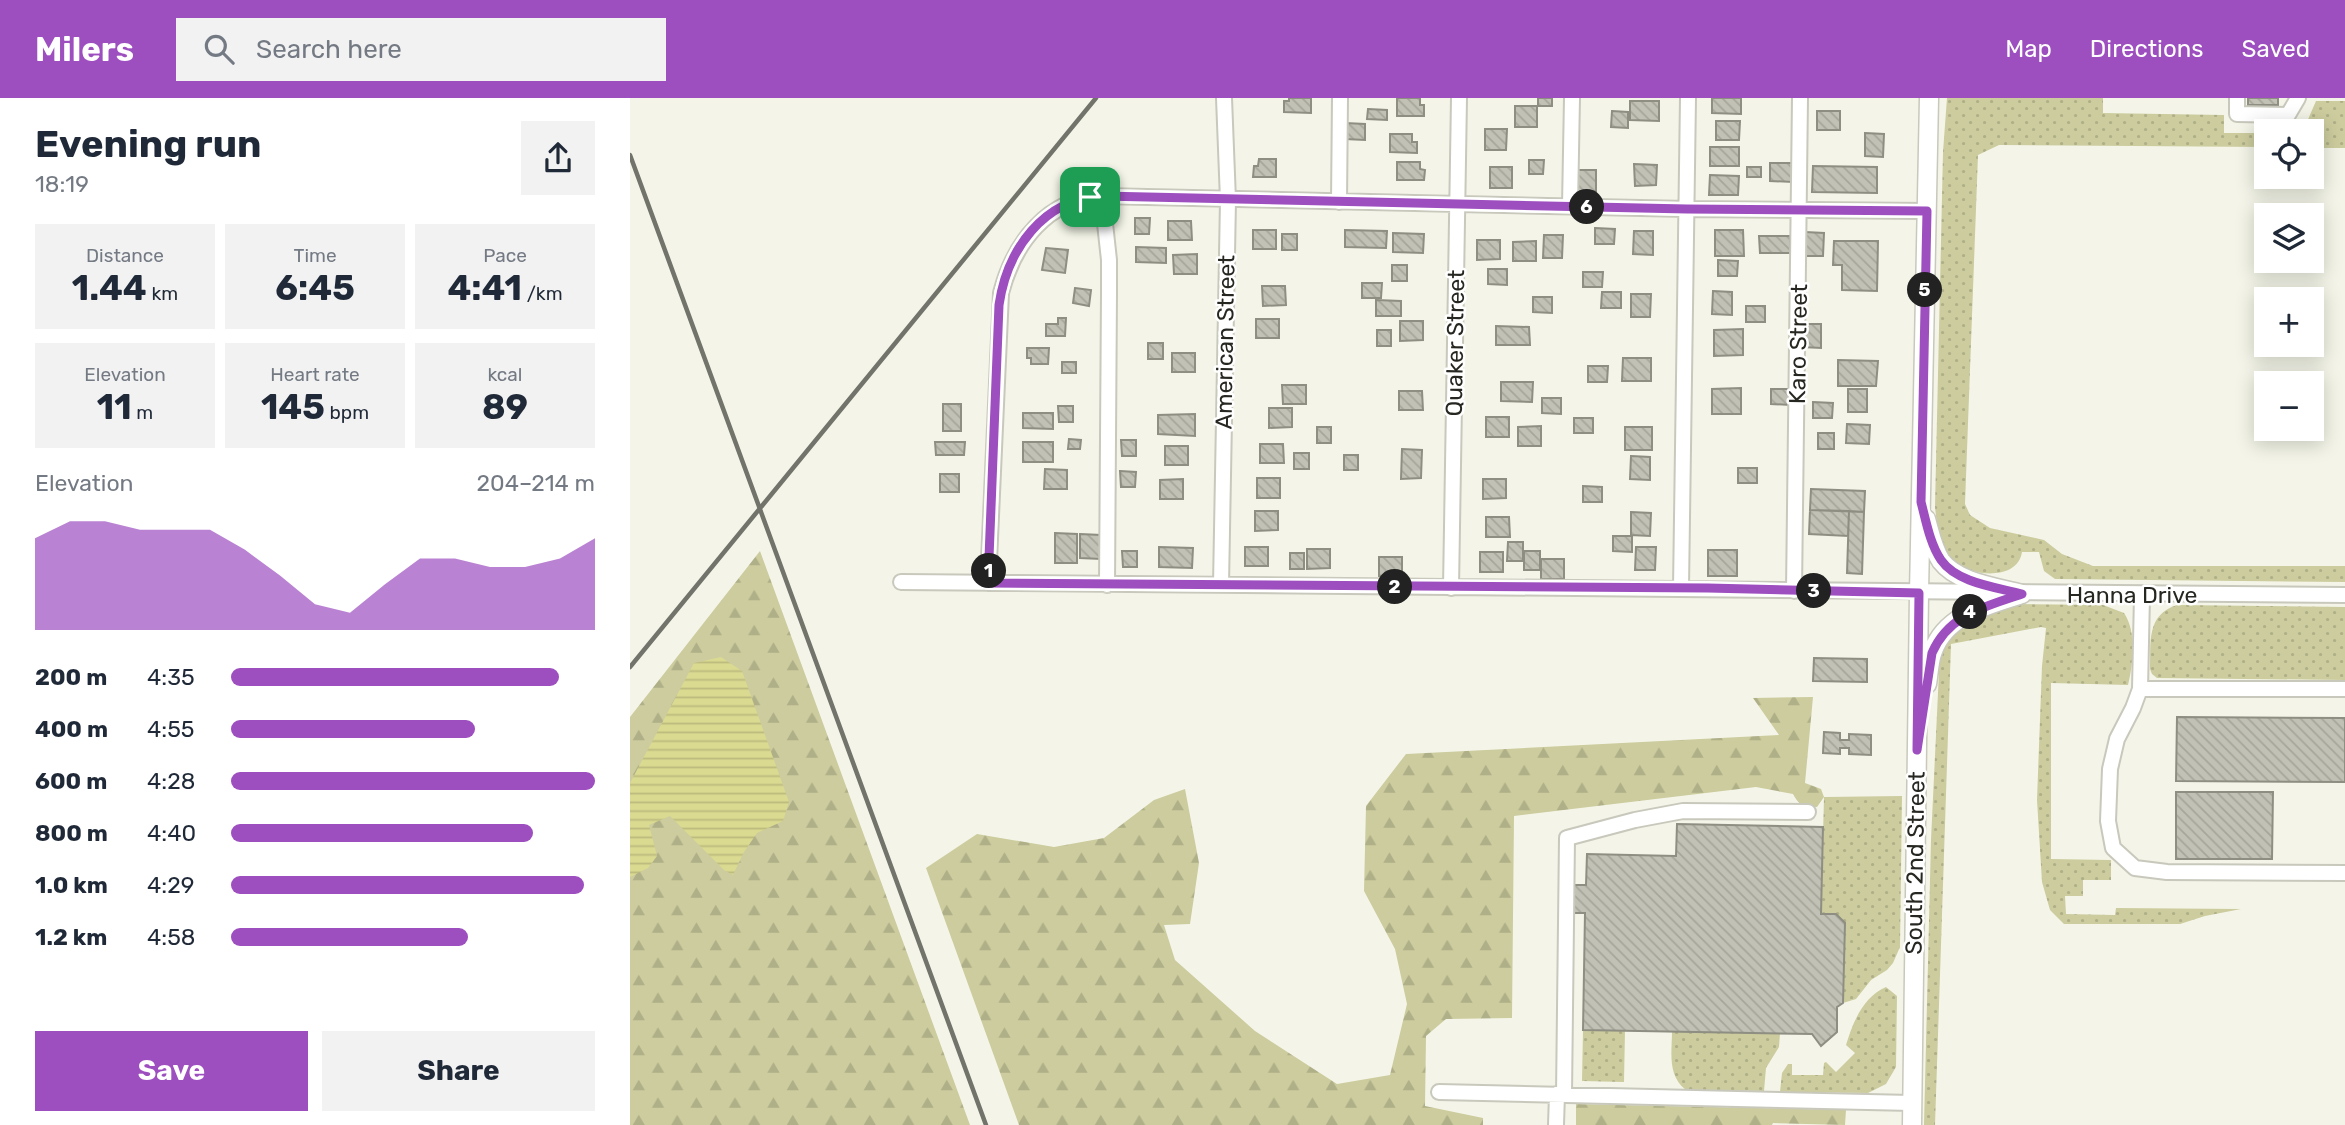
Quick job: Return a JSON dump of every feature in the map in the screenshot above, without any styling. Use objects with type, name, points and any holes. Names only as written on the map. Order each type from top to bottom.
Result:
[{"type":"main road","name":"South 2nd Street","points":[[1912,1125],[1929,98]]},
{"type":"main road","points":[[1921,502],[1933,545],[1941,560],[1951,570],[1965,578],[2022,594]]},
{"type":"main road","points":[[1917,750],[1932,653],[1937,641],[1945,630],[1968,613],[2022,594]]},
{"type":"street","name":"American Street","points":[[1221,585],[1228,200],[1224,98]]},
{"type":"street","points":[[1339,202],[1340,98]]},
{"type":"street","name":"Quaker Street","points":[[1451,588],[1459,98]]},
{"type":"street","points":[[1570,206],[1572,98]]},
{"type":"street","points":[[1681,588],[1688,98]]},
{"type":"street","name":"Karo Street","points":[[1794,591],[1800,98]]},
{"type":"street","points":[[2237,98],[2237,114],[2288,115],[2298,98]]},
{"type":"street","points":[[1102,196],[1109,260],[1107,585]]},
{"type":"street","points":[[988,583],[999,305],[1007,269],[1016,251],[1029,234],[1058,207],[1079,199],[1102,196],[1687,209],[1927,211]]},
{"type":"street","name":"Hanna Drive","points":[[901,582],[2345,595]]},
{"type":"street","points":[[2142,595],[2140,689],[2117,739],[2110,769],[2108,821],[2113,848],[2135,868],[2167,872],[2345,873]]},
{"type":"street","points":[[2140,689],[2345,689]]},
{"type":"street","points":[[1556,1125],[1560,1094],[1567,838],[1635,820],[1683,811],[1808,812]]},
{"type":"street","points":[[1439,1092],[1912,1103]]},
{"type":"green space","points":[[1947,98],[2103,98],[2103,113],[2224,115],[2224,133],[2254,133],[2254,147],[1999,145],[1978,155],[1965,504],[1970,515],[1990,528],[2044,540],[2062,554],[2093,566],[2345,566],[2345,582],[2055,579],[2044,571],[2039,552],[2022,552],[2013,568],[1994,573],[1964,568],[1951,558],[1940,538],[1935,507],[1943,152]]},
{"type":"green space","points":[[2316,101],[2345,101],[2345,148],[2324,148],[2324,119],[2308,119]]},
{"type":"green space","points":[[760,551],[970,1125],[630,1125],[630,717]]},
{"type":"green space","points":[[2018,604],[2103,605],[2124,613],[2131,629],[2132,658],[2128,685],[2051,683],[2051,859],[2111,860],[2111,880],[2083,880],[2083,896],[2065,896],[2066,914],[2115,915],[2116,908],[2241,909],[2180,924],[2064,924],[2050,910],[2042,882],[2037,800],[2046,628],[1951,644],[1935,1125],[1924,1125],[1931,840],[1940,651],[1959,624]]},
{"type":"green space","points":[[2177,605],[2345,607],[2345,680],[2157,678],[2150,669],[2152,631],[2160,615]]},
{"type":"green space","points":[[1813,697],[1805,783],[1821,789],[1824,797],[1817,807],[1802,805],[1793,794],[1756,787],[1514,816],[1512,1018],[1446,1019],[1426,1036],[1425,1106],[1483,1118],[1483,1125],[1019,1125],[926,868],[977,834],[1054,847],[1104,838],[1154,800],[1185,789],[1199,863],[1190,924],[1164,925],[1175,960],[1255,1031],[1337,1084],[1390,1075],[1407,1004],[1395,949],[1364,891],[1366,806],[1406,754],[1779,735],[1753,698]]},
{"type":"green space","points":[[1902,796],[1900,947],[1887,970],[1871,980],[1856,999],[1843,1003],[1845,923],[1836,914],[1821,914],[1824,797]]},
{"type":"green space","points":[[1886,987],[1897,996],[1896,1067],[1886,1084],[1868,1093],[1780,1092],[1782,1073],[1788,1064],[1792,1064],[1792,1075],[1823,1075],[1826,1062],[1836,1072],[1855,1053],[1846,1045],[1860,1011],[1871,997]]},
{"type":"green space","points":[[1583,1030],[1625,1030],[1624,1082],[1582,1081]]},
{"type":"green space","points":[[1672,1031],[1780,1033],[1779,1047],[1766,1068],[1764,1091],[1686,1090],[1673,1071]]},
{"type":"green space","points":[[1576,1104],[1846,1110],[1845,1125],[1576,1125]]},
{"type":"shaded area","points":[[721,657],[742,671],[789,802],[783,821],[757,833],[733,875],[724,870],[670,816],[649,825],[657,856],[648,868],[630,877],[630,783],[694,663]]},
{"type":"building","points":[[1289,98],[1311,98],[1311,113],[1284,112],[1284,101],[1289,101]]},
{"type":"building","points":[[1397,98],[1420,98],[1420,105],[1424,105],[1424,116],[1397,116]]},
{"type":"building","points":[[1538,98],[1552,98],[1552,106],[1538,106]]},
{"type":"building","points":[[1712,98],[1741,98],[1741,114],[1712,113]]},
{"type":"building","points":[[2248,98],[2278,98],[2278,105],[2248,105]]},
{"type":"building","points":[[1630,101],[1659,101],[1659,121],[1630,120]]},
{"type":"building","points":[[1515,106],[1537,106],[1537,127],[1515,127]]},
{"type":"building","points":[[1368,109],[1387,110],[1387,120],[1367,119]]},
{"type":"building","points":[[1612,111],[1628,112],[1628,128],[1611,127]]},
{"type":"building","points":[[1817,111],[1840,111],[1840,130],[1817,130]]},
{"type":"building","points":[[1716,121],[1740,121],[1739,140],[1716,140]]},
{"type":"building","points":[[1345,123],[1365,124],[1365,140],[1345,139]]},
{"type":"building","points":[[1485,129],[1507,129],[1506,150],[1485,150]]},
{"type":"building","points":[[1865,133],[1884,134],[1883,157],[1865,156]]},
{"type":"building","points":[[1390,134],[1412,134],[1412,142],[1417,142],[1417,153],[1390,152]]},
{"type":"building","points":[[1710,147],[1739,147],[1739,166],[1710,166]]},
{"type":"building","points":[[1259,159],[1276,159],[1276,177],[1253,177],[1254,166],[1258,166]]},
{"type":"building","points":[[1529,160],[1544,160],[1543,174],[1529,174]]},
{"type":"building","points":[[1397,162],[1420,162],[1420,169],[1425,170],[1424,180],[1397,180]]},
{"type":"building","points":[[1770,163],[1793,163],[1793,182],[1770,181]]},
{"type":"building","points":[[1634,164],[1657,165],[1656,185],[1635,186]]},
{"type":"building","points":[[1813,166],[1877,167],[1877,193],[1812,192]]},
{"type":"building","points":[[1490,167],[1512,167],[1512,188],[1490,188]]},
{"type":"building","points":[[1747,167],[1761,167],[1761,177],[1747,177]]},
{"type":"building","points":[[1574,170],[1596,170],[1596,191],[1574,191]]},
{"type":"building","points":[[1710,175],[1739,176],[1738,195],[1709,195]]},
{"type":"building","points":[[1135,218],[1150,218],[1149,234],[1135,234]]},
{"type":"building","points":[[1168,221],[1191,221],[1192,240],[1168,240]]},
{"type":"building","points":[[1595,228],[1615,229],[1614,244],[1595,244]]},
{"type":"building","points":[[1253,230],[1276,230],[1276,249],[1253,249]]},
{"type":"building","points":[[1345,230],[1387,231],[1386,248],[1345,247]]},
{"type":"building","points":[[1715,230],[1743,230],[1744,256],[1715,256]]},
{"type":"building","points":[[1634,231],[1653,231],[1653,255],[1633,254]]},
{"type":"building","points":[[1805,232],[1824,233],[1823,256],[1804,256]]},
{"type":"building","points":[[1393,233],[1424,234],[1423,253],[1393,252]]},
{"type":"building","points":[[1282,234],[1297,234],[1297,250],[1282,250]]},
{"type":"building","points":[[1544,235],[1563,235],[1562,258],[1543,258]]},
{"type":"building","points":[[1759,236],[1790,236],[1790,253],[1760,253]]},
{"type":"building","points":[[1477,240],[1500,240],[1500,259],[1477,260]]},
{"type":"building","points":[[1536,241],[1536,261],[1513,261],[1513,242]]},
{"type":"building","points":[[1834,241],[1878,241],[1877,291],[1842,290],[1842,265],[1833,265]]},
{"type":"building","points":[[1136,247],[1166,248],[1166,263],[1136,262]]},
{"type":"building","points":[[1046,248],[1068,250],[1065,273],[1042,270]]},
{"type":"building","points":[[1197,254],[1197,274],[1174,274],[1173,255]]},
{"type":"building","points":[[1718,260],[1738,261],[1737,276],[1718,276]]},
{"type":"building","points":[[1392,265],[1407,265],[1407,281],[1392,281]]},
{"type":"building","points":[[1488,269],[1507,269],[1507,285],[1488,284]]},
{"type":"building","points":[[1583,272],[1603,272],[1602,287],[1583,287]]},
{"type":"building","points":[[1362,283],[1382,283],[1381,298],[1362,298]]},
{"type":"building","points":[[1262,286],[1285,286],[1286,305],[1263,306]]},
{"type":"building","points":[[1075,288],[1091,290],[1089,306],[1073,303]]},
{"type":"building","points":[[1713,291],[1732,292],[1732,315],[1712,314]]},
{"type":"building","points":[[1602,292],[1621,292],[1621,308],[1601,308]]},
{"type":"building","points":[[1631,294],[1651,294],[1650,317],[1631,317]]},
{"type":"building","points":[[1533,297],[1552,297],[1552,313],[1533,312]]},
{"type":"building","points":[[1376,300],[1401,301],[1401,316],[1376,316]]},
{"type":"building","points":[[1746,306],[1765,306],[1765,322],[1746,322]]},
{"type":"building","points":[[1058,318],[1066,318],[1065,336],[1046,336],[1046,324],[1058,324]]},
{"type":"building","points":[[1256,319],[1279,319],[1279,338],[1256,338]]},
{"type":"building","points":[[1400,321],[1423,321],[1423,340],[1400,341]]},
{"type":"building","points":[[1803,324],[1821,324],[1821,348],[1802,347]]},
{"type":"building","points":[[1496,326],[1529,327],[1530,345],[1496,345]]},
{"type":"building","points":[[1743,329],[1743,355],[1714,356],[1714,330]]},
{"type":"building","points":[[1377,330],[1391,330],[1391,346],[1377,346]]},
{"type":"building","points":[[1148,343],[1163,343],[1163,359],[1148,359]]},
{"type":"building","points":[[1027,348],[1049,348],[1048,364],[1031,364],[1031,358],[1027,358]]},
{"type":"building","points":[[1172,353],[1195,353],[1195,372],[1172,372]]},
{"type":"building","points":[[1623,358],[1651,358],[1651,381],[1622,381]]},
{"type":"building","points":[[1838,360],[1878,361],[1876,386],[1838,386]]},
{"type":"building","points":[[1062,362],[1076,362],[1076,373],[1062,373]]},
{"type":"building","points":[[1588,366],[1608,366],[1607,382],[1588,382]]},
{"type":"building","points":[[1501,382],[1533,382],[1532,402],[1501,401]]},
{"type":"building","points":[[1282,385],[1306,385],[1306,404],[1283,404]]},
{"type":"building","points":[[1741,388],[1741,414],[1712,414],[1712,389]]},
{"type":"building","points":[[1771,389],[1790,389],[1790,405],[1771,404]]},
{"type":"building","points":[[1848,389],[1867,389],[1867,412],[1848,412]]},
{"type":"building","points":[[1399,391],[1422,391],[1423,410],[1399,410]]},
{"type":"building","points":[[1542,398],[1561,398],[1561,414],[1542,413]]},
{"type":"building","points":[[1813,402],[1833,403],[1832,418],[1813,418]]},
{"type":"building","points":[[943,404],[961,404],[961,431],[943,431]]},
{"type":"building","points":[[1058,406],[1073,406],[1073,422],[1059,422]]},
{"type":"building","points":[[1269,408],[1292,408],[1292,427],[1269,428]]},
{"type":"building","points":[[1023,413],[1053,413],[1053,429],[1023,428]]},
{"type":"building","points":[[1195,414],[1195,436],[1158,434],[1158,415]]},
{"type":"building","points":[[1486,417],[1509,417],[1509,437],[1486,437]]},
{"type":"building","points":[[1574,418],[1593,418],[1593,433],[1574,433]]},
{"type":"building","points":[[1847,424],[1870,425],[1869,444],[1846,443]]},
{"type":"building","points":[[1541,426],[1541,446],[1518,446],[1518,427]]},
{"type":"building","points":[[1317,427],[1331,427],[1331,443],[1317,443]]},
{"type":"building","points":[[1625,427],[1652,427],[1652,450],[1625,450]]},
{"type":"building","points":[[1818,433],[1834,433],[1834,449],[1818,449]]},
{"type":"building","points":[[1069,439],[1081,440],[1080,449],[1068,449]]},
{"type":"building","points":[[1121,440],[1136,440],[1136,456],[1122,456]]},
{"type":"building","points":[[935,442],[965,442],[964,455],[936,455]]},
{"type":"building","points":[[1023,442],[1053,442],[1053,462],[1023,462]]},
{"type":"building","points":[[1260,444],[1283,444],[1284,463],[1260,463]]},
{"type":"building","points":[[1165,446],[1188,446],[1188,465],[1165,465]]},
{"type":"building","points":[[1402,449],[1422,450],[1421,478],[1401,479]]},
{"type":"building","points":[[1294,453],[1309,453],[1309,469],[1294,469]]},
{"type":"building","points":[[1344,455],[1358,455],[1358,470],[1344,470]]},
{"type":"building","points":[[1631,456],[1650,457],[1650,480],[1630,479]]},
{"type":"building","points":[[1738,468],[1757,468],[1757,483],[1738,483]]},
{"type":"building","points":[[1045,469],[1067,470],[1067,489],[1044,489]]},
{"type":"building","points":[[1120,471],[1136,472],[1135,487],[1121,487]]},
{"type":"building","points":[[940,474],[959,474],[959,492],[940,492]]},
{"type":"building","points":[[1257,478],[1280,478],[1280,498],[1257,498]]},
{"type":"building","points":[[1183,479],[1183,499],[1160,499],[1160,480]]},
{"type":"building","points":[[1483,479],[1506,479],[1506,498],[1483,499]]},
{"type":"building","points":[[1583,486],[1602,487],[1602,502],[1583,502]]},
{"type":"building","points":[[1811,489],[1865,491],[1864,512],[1810,510]]},
{"type":"building","points":[[1810,510],[1849,511],[1848,536],[1809,534]]},
{"type":"building","points":[[1255,511],[1278,511],[1278,530],[1255,531]]},
{"type":"building","points":[[1849,511],[1864,512],[1862,574],[1847,573]]},
{"type":"building","points":[[1631,512],[1651,513],[1650,536],[1631,535]]},
{"type":"building","points":[[1486,517],[1509,517],[1510,537],[1486,537]]},
{"type":"building","points":[[1055,533],[1077,534],[1077,563],[1055,563]]},
{"type":"building","points":[[1080,534],[1101,535],[1101,559],[1080,558]]},
{"type":"building","points":[[1613,536],[1632,536],[1632,552],[1613,551]]},
{"type":"building","points":[[1508,542],[1523,542],[1523,561],[1507,561]]},
{"type":"building","points":[[1159,547],[1193,548],[1192,568],[1159,567]]},
{"type":"building","points":[[1245,547],[1268,547],[1268,566],[1245,566]]},
{"type":"building","points":[[1636,547],[1656,547],[1655,570],[1635,570]]},
{"type":"building","points":[[1307,549],[1330,549],[1330,568],[1307,569]]},
{"type":"building","points":[[1708,550],[1737,550],[1737,576],[1708,576]]},
{"type":"building","points":[[1122,551],[1137,551],[1137,567],[1123,567]]},
{"type":"building","points":[[1524,551],[1540,551],[1540,570],[1524,570]]},
{"type":"building","points":[[1480,552],[1503,552],[1503,572],[1480,572]]},
{"type":"building","points":[[1290,553],[1304,553],[1304,569],[1290,569]]},
{"type":"building","points":[[1379,557],[1402,557],[1402,576],[1379,576]]},
{"type":"building","points":[[1541,559],[1564,559],[1564,579],[1541,579]]},
{"type":"building","points":[[1814,658],[1867,659],[1867,682],[1813,681]]},
{"type":"building","points":[[2177,717],[2345,718],[2345,782],[2176,781]]},
{"type":"building","points":[[1824,732],[1840,733],[1840,740],[1849,740],[1849,734],[1871,735],[1871,755],[1849,754],[1849,748],[1840,748],[1840,754],[1823,753]]},
{"type":"building","points":[[2176,792],[2273,792],[2272,859],[2176,859]]},
{"type":"building","points":[[1677,824],[1823,827],[1821,914],[1836,914],[1845,923],[1843,1003],[1837,1007],[1837,1032],[1821,1046],[1812,1034],[1583,1030],[1585,913],[1571,913],[1571,885],[1586,885],[1587,854],[1676,856]]},
{"type":"railway","points":[[630,667],[1096,98]]},
{"type":"railway","points":[[630,155],[986,1125]]},
{"type":"route","points":[[1090,197],[1927,211],[1921,502],[1933,545],[1941,560],[1951,570],[1965,578],[2022,594],[1968,613],[1945,630],[1937,641],[1932,653],[1917,750],[1919,593],[1708,588],[988,583],[999,305],[1007,269],[1029,234],[1050,213],[1058,207],[1090,197]]}]
